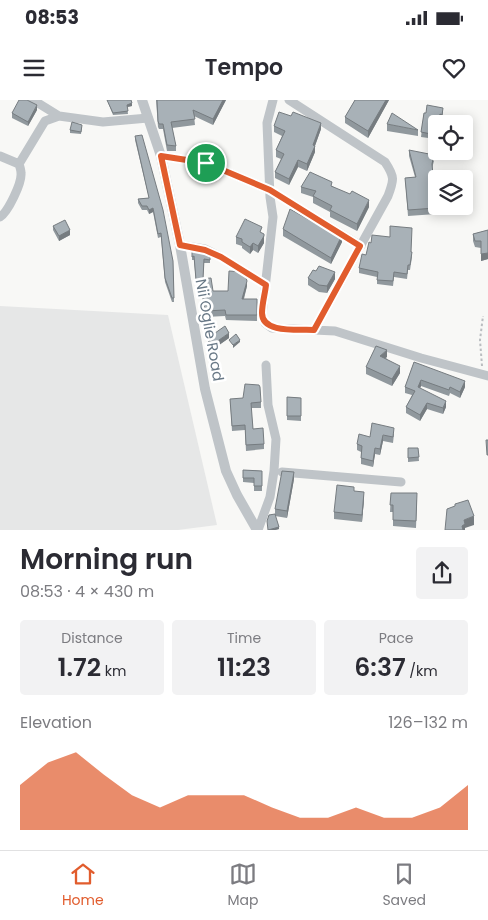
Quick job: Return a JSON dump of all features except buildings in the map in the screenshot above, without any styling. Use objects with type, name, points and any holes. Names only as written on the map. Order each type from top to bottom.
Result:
[{"type":"street","points":[[34,100],[59,116],[103,122],[148,118]]},
{"type":"street","name":"Nii Oglie Road","points":[[142,100],[161,156],[180,245],[205,389],[226,471],[237,495],[258,530]]},
{"type":"street","points":[[273,100],[267,123],[273,218],[262,315],[265,323],[272,328],[335,331],[421,358],[485,375]]},
{"type":"street","points":[[289,100],[386,162],[393,174],[393,184],[388,196],[314,330]]},
{"type":"street","points":[[0,217],[6,212],[19,185],[21,173],[19,164],[44,121],[59,116]]},
{"type":"street","points":[[0,156],[19,164]]},
{"type":"street","points":[[161,156],[211,164],[270,190],[360,246]]},
{"type":"street","points":[[180,245],[205,250],[221,257],[266,285]]},
{"type":"street","points":[[258,530],[270,497],[276,439],[268,405],[266,366]]},
{"type":"street","points":[[274,472],[401,482]]},
{"type":"path","points":[[483,316],[480,340],[485,375]]},
{"type":"shaded area","points":[[0,306],[168,315],[217,525],[178,530],[0,530]]},
{"type":"route","points":[[161,156],[206,163],[270,190],[360,246],[314,330],[272,328],[265,323],[262,315],[266,285],[221,257],[205,250],[180,245],[161,156]]}]
